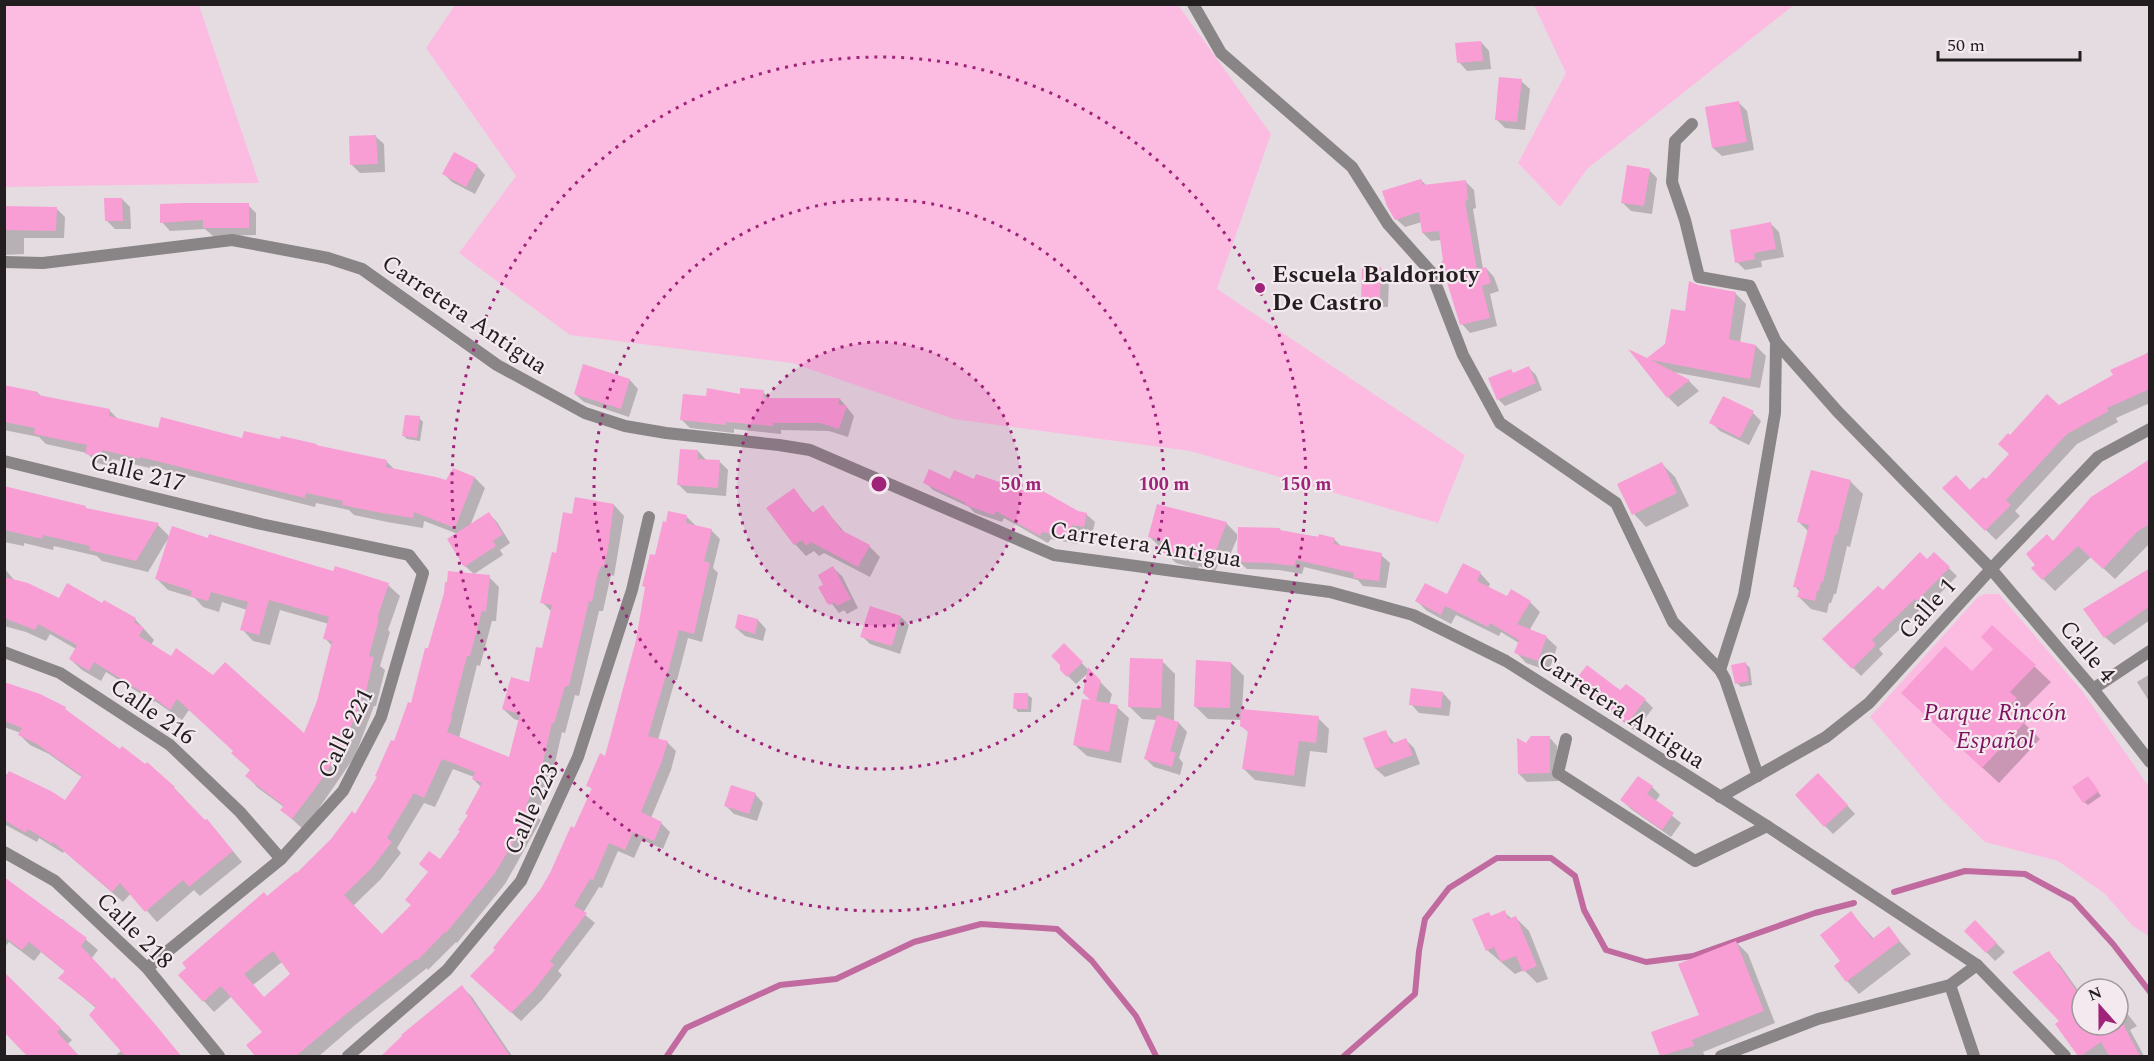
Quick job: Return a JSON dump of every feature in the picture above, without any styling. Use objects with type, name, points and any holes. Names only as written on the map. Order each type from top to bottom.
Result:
[{"type":"street","points":[[1193,4],[1221,53],[1352,167],[1388,224],[1431,272],[1463,355],[1500,423],[1616,503],[1673,622],[1720,670],[1725,679],[1758,776]]},
{"type":"street","points":[[1692,124],[1675,141],[1672,182],[1685,220],[1699,278],[1750,286],[1776,342],[1776,412],[1744,595],[1720,670]]},
{"type":"street","name":"Carretera Antigua","points":[[4,262],[43,263],[232,240],[328,258],[362,269],[496,365],[585,413],[646,430],[810,450],[1054,555],[1329,592],[1413,615],[1506,661],[1767,826],[1977,965],[2065,1056]]},
{"type":"street","name":"Calle 4","points":[[1776,342],[1838,412],[1991,569],[2093,689],[2150,762]]},
{"type":"street","name":"Calle 1","points":[[1720,797],[1826,737],[1869,703],[1991,569],[2098,457],[2150,429]]},
{"type":"street","name":"Calle 217","points":[[4,461],[261,524]]},
{"type":"street","name":"Calle 223","points":[[348,1056],[447,970],[521,881],[578,757],[632,590],[649,517]]},
{"type":"street","name":"Calle 221","points":[[147,968],[281,859],[343,791],[381,717],[423,573],[409,555],[261,524]]},
{"type":"street","points":[[2093,689],[2150,651]]},
{"type":"street","name":"Calle 216","points":[[4,652],[60,674],[170,745],[240,812],[281,859]]},
{"type":"street","points":[[1566,739],[1558,773],[1695,861],[1767,826]]},
{"type":"street","name":"Calle 218","points":[[4,852],[56,881],[147,968],[219,1056]]},
{"type":"street","points":[[1721,1056],[1818,1019],[1950,986],[1977,965]]},
{"type":"street","points":[[1950,986],[1974,1056]]},
{"type":"green space","points":[[4,5],[199,5],[259,183],[5,187]]},
{"type":"green space","points":[[455,5],[1178,5],[1271,134],[1217,289],[1465,455],[1438,523],[1190,451],[954,419],[792,363],[570,335],[459,253],[516,176],[426,48]]},
{"type":"green space","points":[[1534,5],[1794,5],[1587,169],[1560,207],[1518,163],[1566,73]]},
{"type":"green space","name":"Parque Rincón Español","points":[[1985,594],[1999,594],[2083,692],[2149,787],[2149,936],[2133,926],[2104,893],[2058,861],[1985,842],[1942,800],[1870,717],[1978,597]]},
{"type":"building","points":[[1481,41],[1483,61],[1457,63],[1455,43]]},
{"type":"building","points":[[1499,77],[1522,79],[1517,122],[1495,120]]},
{"type":"building","points":[[1739,101],[1747,142],[1712,148],[1705,107]]},
{"type":"building","points":[[376,135],[378,164],[350,165],[349,136]]},
{"type":"building","points":[[454,152],[478,165],[466,187],[442,174]]},
{"type":"building","points":[[1627,165],[1650,169],[1644,206],[1621,203]]},
{"type":"building","points":[[1421,179],[1423,185],[1466,180],[1468,200],[1465,201],[1477,270],[1486,267],[1491,283],[1482,286],[1490,318],[1460,325],[1441,262],[1443,261],[1439,231],[1422,233],[1419,212],[1395,220],[1387,206],[1382,191]]},
{"type":"building","points":[[104,198],[122,198],[123,221],[105,221]]},
{"type":"building","points":[[249,203],[249,228],[203,228],[203,220],[160,223],[160,204]]},
{"type":"building","points":[[4,206],[57,207],[56,231],[4,230]]},
{"type":"building","points":[[1771,222],[1776,249],[1754,253],[1755,259],[1735,263],[1730,230]]},
{"type":"building","points":[[1362,267],[1381,267],[1380,300],[1361,299]]},
{"type":"building","points":[[1689,281],[1698,285],[1736,292],[1729,339],[1756,345],[1750,379],[1651,360],[1690,380],[1667,398],[1628,349],[1647,358],[1665,344],[1671,309],[1685,311]]},
{"type":"building","points":[[2150,352],[2150,389],[2107,408],[2109,411],[2067,434],[2006,500],[2011,505],[1985,531],[1942,488],[1956,475],[1970,490],[1983,477],[1986,479],[2009,454],[1998,444],[2008,433],[2010,435],[2047,394],[2059,405],[2113,375],[2110,370]]},
{"type":"building","points":[[583,364],[630,379],[621,409],[574,394]]},
{"type":"building","points":[[1529,366],[1536,383],[1497,400],[1488,378],[1511,369],[1513,373]]},
{"type":"building","points":[[4,385],[38,392],[38,395],[110,409],[109,416],[158,428],[161,417],[242,438],[244,431],[280,439],[281,436],[387,460],[386,467],[446,480],[453,468],[475,477],[455,528],[414,512],[413,518],[342,505],[343,501],[306,493],[305,498],[140,457],[140,459],[102,450],[101,457],[85,454],[87,445],[34,434],[35,428],[4,422]]},
{"type":"building","points":[[707,388],[740,394],[740,388],[764,390],[763,398],[840,398],[838,404],[847,406],[839,429],[820,423],[773,423],[773,426],[726,422],[726,425],[680,420],[683,394],[706,396]]},
{"type":"building","points":[[1723,396],[1754,411],[1740,438],[1709,423]]},
{"type":"building","points":[[405,415],[420,416],[417,438],[402,436]]},
{"type":"building","points":[[680,449],[698,450],[698,459],[720,460],[718,488],[677,485]]},
{"type":"building","points":[[2150,459],[2150,524],[2138,531],[2103,569],[2078,546],[2042,580],[2031,568],[2035,565],[2026,554],[2047,534],[2053,541],[2091,497]]},
{"type":"building","points":[[1662,462],[1677,493],[1632,515],[1617,484]]},
{"type":"building","points":[[929,469],[950,479],[954,470],[974,479],[976,474],[1026,491],[1027,489],[1031,491],[1034,486],[1078,511],[1087,513],[1084,527],[1072,525],[1069,537],[1042,532],[1040,536],[996,511],[994,515],[965,505],[966,503],[923,483]]},
{"type":"building","points":[[1811,470],[1851,480],[1837,535],[1835,534],[1823,582],[1817,591],[1815,601],[1797,597],[1800,588],[1793,587],[1809,525],[1797,522]]},
{"type":"building","points":[[4,486],[86,506],[86,508],[159,523],[136,561],[89,550],[90,546],[43,535],[42,539],[5,530]]},
{"type":"building","points":[[794,488],[812,513],[823,505],[841,530],[870,545],[858,567],[811,542],[806,546],[802,540],[794,545],[766,508]]},
{"type":"building","points":[[575,497],[614,504],[604,566],[601,566],[597,577],[592,602],[589,601],[569,686],[565,686],[554,724],[552,723],[541,770],[526,806],[532,809],[511,846],[495,873],[446,933],[417,961],[416,959],[296,1056],[255,1056],[246,1045],[262,1032],[221,986],[203,1002],[178,975],[186,968],[182,963],[264,892],[267,896],[297,873],[331,839],[352,811],[355,814],[377,777],[375,776],[391,740],[394,741],[408,702],[411,703],[425,648],[428,648],[444,593],[448,571],[490,575],[486,612],[482,611],[470,656],[467,656],[447,732],[509,757],[520,714],[502,709],[511,677],[529,682],[536,647],[542,648],[552,605],[540,603],[552,552],[556,553],[563,512],[572,514]],"holes":[[[442,759],[475,772],[472,779],[482,783],[465,814],[468,815],[458,830],[460,831],[440,859],[429,851],[419,864],[428,872],[405,900],[411,905],[382,934],[344,895],[371,869],[392,842],[387,838],[414,793],[424,798]],[[273,951],[290,974],[264,997],[244,974]]]},
{"type":"building","points":[[1157,504],[1227,522],[1214,556],[1208,553],[1204,562],[1188,556],[1187,559],[1163,553],[1166,542],[1148,537]]},
{"type":"building","points":[[668,511],[687,515],[686,523],[712,529],[704,561],[710,563],[694,634],[679,630],[648,736],[668,741],[641,812],[662,822],[654,841],[633,832],[625,850],[609,843],[593,880],[590,879],[574,906],[587,913],[550,961],[554,965],[511,1013],[470,976],[495,950],[493,948],[540,890],[571,826],[574,828],[592,788],[586,786],[600,753],[605,756],[636,640],[645,587],[642,586],[650,554],[655,555],[663,521],[666,522]]},
{"type":"building","points":[[489,512],[503,534],[493,541],[496,546],[464,567],[447,539]]},
{"type":"building","points":[[172,526],[208,538],[209,534],[333,571],[335,566],[389,583],[377,619],[379,619],[369,656],[374,657],[365,696],[363,695],[344,745],[292,819],[280,810],[284,806],[245,776],[250,770],[231,753],[233,751],[177,699],[170,710],[143,690],[142,692],[94,662],[89,671],[69,659],[77,645],[38,624],[35,630],[4,618],[4,577],[28,583],[59,598],[67,583],[102,603],[104,600],[136,618],[134,622],[144,628],[139,636],[171,656],[176,648],[213,675],[225,662],[304,733],[317,701],[332,641],[323,639],[329,617],[269,600],[259,635],[240,630],[248,602],[211,592],[208,601],[190,596],[192,591],[155,579]]},
{"type":"building","points":[[1238,527],[1280,528],[1280,530],[1318,537],[1319,534],[1335,538],[1334,544],[1382,553],[1379,581],[1353,578],[1354,573],[1296,560],[1294,566],[1237,562]]},
{"type":"building","points":[[1920,552],[1927,559],[1934,552],[1950,567],[1917,601],[1915,599],[1872,640],[1876,645],[1852,669],[1822,639],[1878,586],[1883,590]]},
{"type":"building","points":[[1463,563],[1481,572],[1477,581],[1507,596],[1511,589],[1531,601],[1517,624],[1547,636],[1538,661],[1514,653],[1519,640],[1490,623],[1488,627],[1445,606],[1441,615],[1415,601],[1425,583],[1447,594]]},
{"type":"building","points":[[833,566],[851,599],[837,606],[835,602],[830,605],[827,603],[818,587],[823,585],[818,575]]},
{"type":"building","points":[[2150,568],[2150,606],[2104,638],[2083,609]]},
{"type":"building","points":[[870,606],[901,616],[892,646],[860,637]]},
{"type":"building","points":[[738,614],[758,619],[755,634],[735,628]]},
{"type":"building","points":[[1992,625],[2036,665],[2010,692],[2017,698],[2009,706],[2025,722],[1982,768],[1901,693],[1945,646],[1972,671],[1993,649],[1981,637]]},
{"type":"building","points":[[1064,643],[1083,662],[1067,677],[1051,656]]},
{"type":"building","points":[[1130,658],[1163,659],[1161,708],[1128,707]]},
{"type":"building","points":[[1196,660],[1231,662],[1230,708],[1194,707]]},
{"type":"building","points":[[1746,662],[1749,681],[1735,684],[1731,665]]},
{"type":"building","points":[[1587,665],[1620,690],[1626,684],[1646,699],[1627,724],[1573,683]]},
{"type":"building","points":[[1088,667],[1101,681],[1096,701],[1118,705],[1109,752],[1073,745],[1082,699],[1090,700],[1083,693]]},
{"type":"building","points":[[4,682],[40,694],[66,707],[65,709],[120,749],[122,746],[145,764],[147,762],[175,787],[205,820],[207,819],[233,851],[189,887],[183,880],[145,912],[120,883],[112,892],[53,842],[52,844],[28,829],[26,833],[4,820],[4,780],[9,771],[65,800],[82,776],[37,744],[18,735],[22,728],[4,721]]},
{"type":"building","points":[[1411,688],[1443,692],[1441,708],[1409,705]]},
{"type":"building","points":[[1014,693],[1028,693],[1028,709],[1013,709]]},
{"type":"building","points":[[1241,709],[1319,716],[1316,743],[1299,741],[1294,776],[1242,769],[1248,731],[1240,726]]},
{"type":"building","points":[[1157,715],[1179,722],[1170,751],[1176,753],[1172,767],[1144,759]]},
{"type":"building","points":[[1386,730],[1391,744],[1406,738],[1413,755],[1375,769],[1363,738]]},
{"type":"building","points":[[1531,736],[1550,736],[1550,773],[1518,774],[1517,738],[1526,743]]},
{"type":"building","points":[[1818,773],[1848,805],[1824,827],[1795,795]]},
{"type":"building","points":[[1638,776],[1653,786],[1647,794],[1674,813],[1662,830],[1620,800]]},
{"type":"building","points":[[2088,776],[2099,791],[2083,803],[2072,787]]},
{"type":"building","points":[[731,785],[756,793],[749,814],[724,806]]},
{"type":"building","points":[[4,877],[87,938],[81,946],[112,979],[114,977],[181,1056],[125,1056],[89,1015],[96,1007],[58,978],[65,971],[29,942],[22,950],[4,937]]},
{"type":"building","points":[[1505,910],[1508,919],[1516,916],[1537,966],[1523,972],[1516,956],[1501,962],[1494,947],[1486,951],[1472,919],[1489,912],[1491,916]]},
{"type":"building","points":[[1851,911],[1872,939],[1889,926],[1900,941],[1846,982],[1834,966],[1840,961],[1820,935]]},
{"type":"building","points":[[1975,920],[1997,943],[1986,953],[1964,931]]},
{"type":"building","points":[[1736,941],[1764,1011],[1692,1040],[1694,1046],[1660,1056],[1651,1032],[1699,1015],[1678,964]]},
{"type":"building","points":[[2049,951],[2070,982],[2070,1037],[2130,1037],[2140,1056],[2109,1056],[2101,1042],[2078,1056],[2055,1024],[2059,1021],[2012,972]]},
{"type":"building","points":[[4,972],[61,1028],[57,1032],[79,1056],[27,1056],[4,1032]]},
{"type":"building","points":[[462,985],[510,1056],[381,1056],[401,1035]]},
{"type":"waterway","points":[[1344,1056],[1415,994],[1425,919],[1449,888],[1497,858],[1551,858],[1575,876],[1584,910],[1606,950],[1646,962],[1693,956],[1815,913],[1854,903]]},
{"type":"waterway","points":[[1894,892],[1965,871],[2025,874],[2073,900],[2113,944],[2150,992]]},
{"type":"waterway","points":[[667,1056],[686,1028],[780,985],[836,979],[914,942],[981,924],[1057,929],[1092,961],[1136,1016],[1156,1056]]},
{"type":"place","name":"Escuela Baldorioty De Castro","points":[[1260,288]]}]
